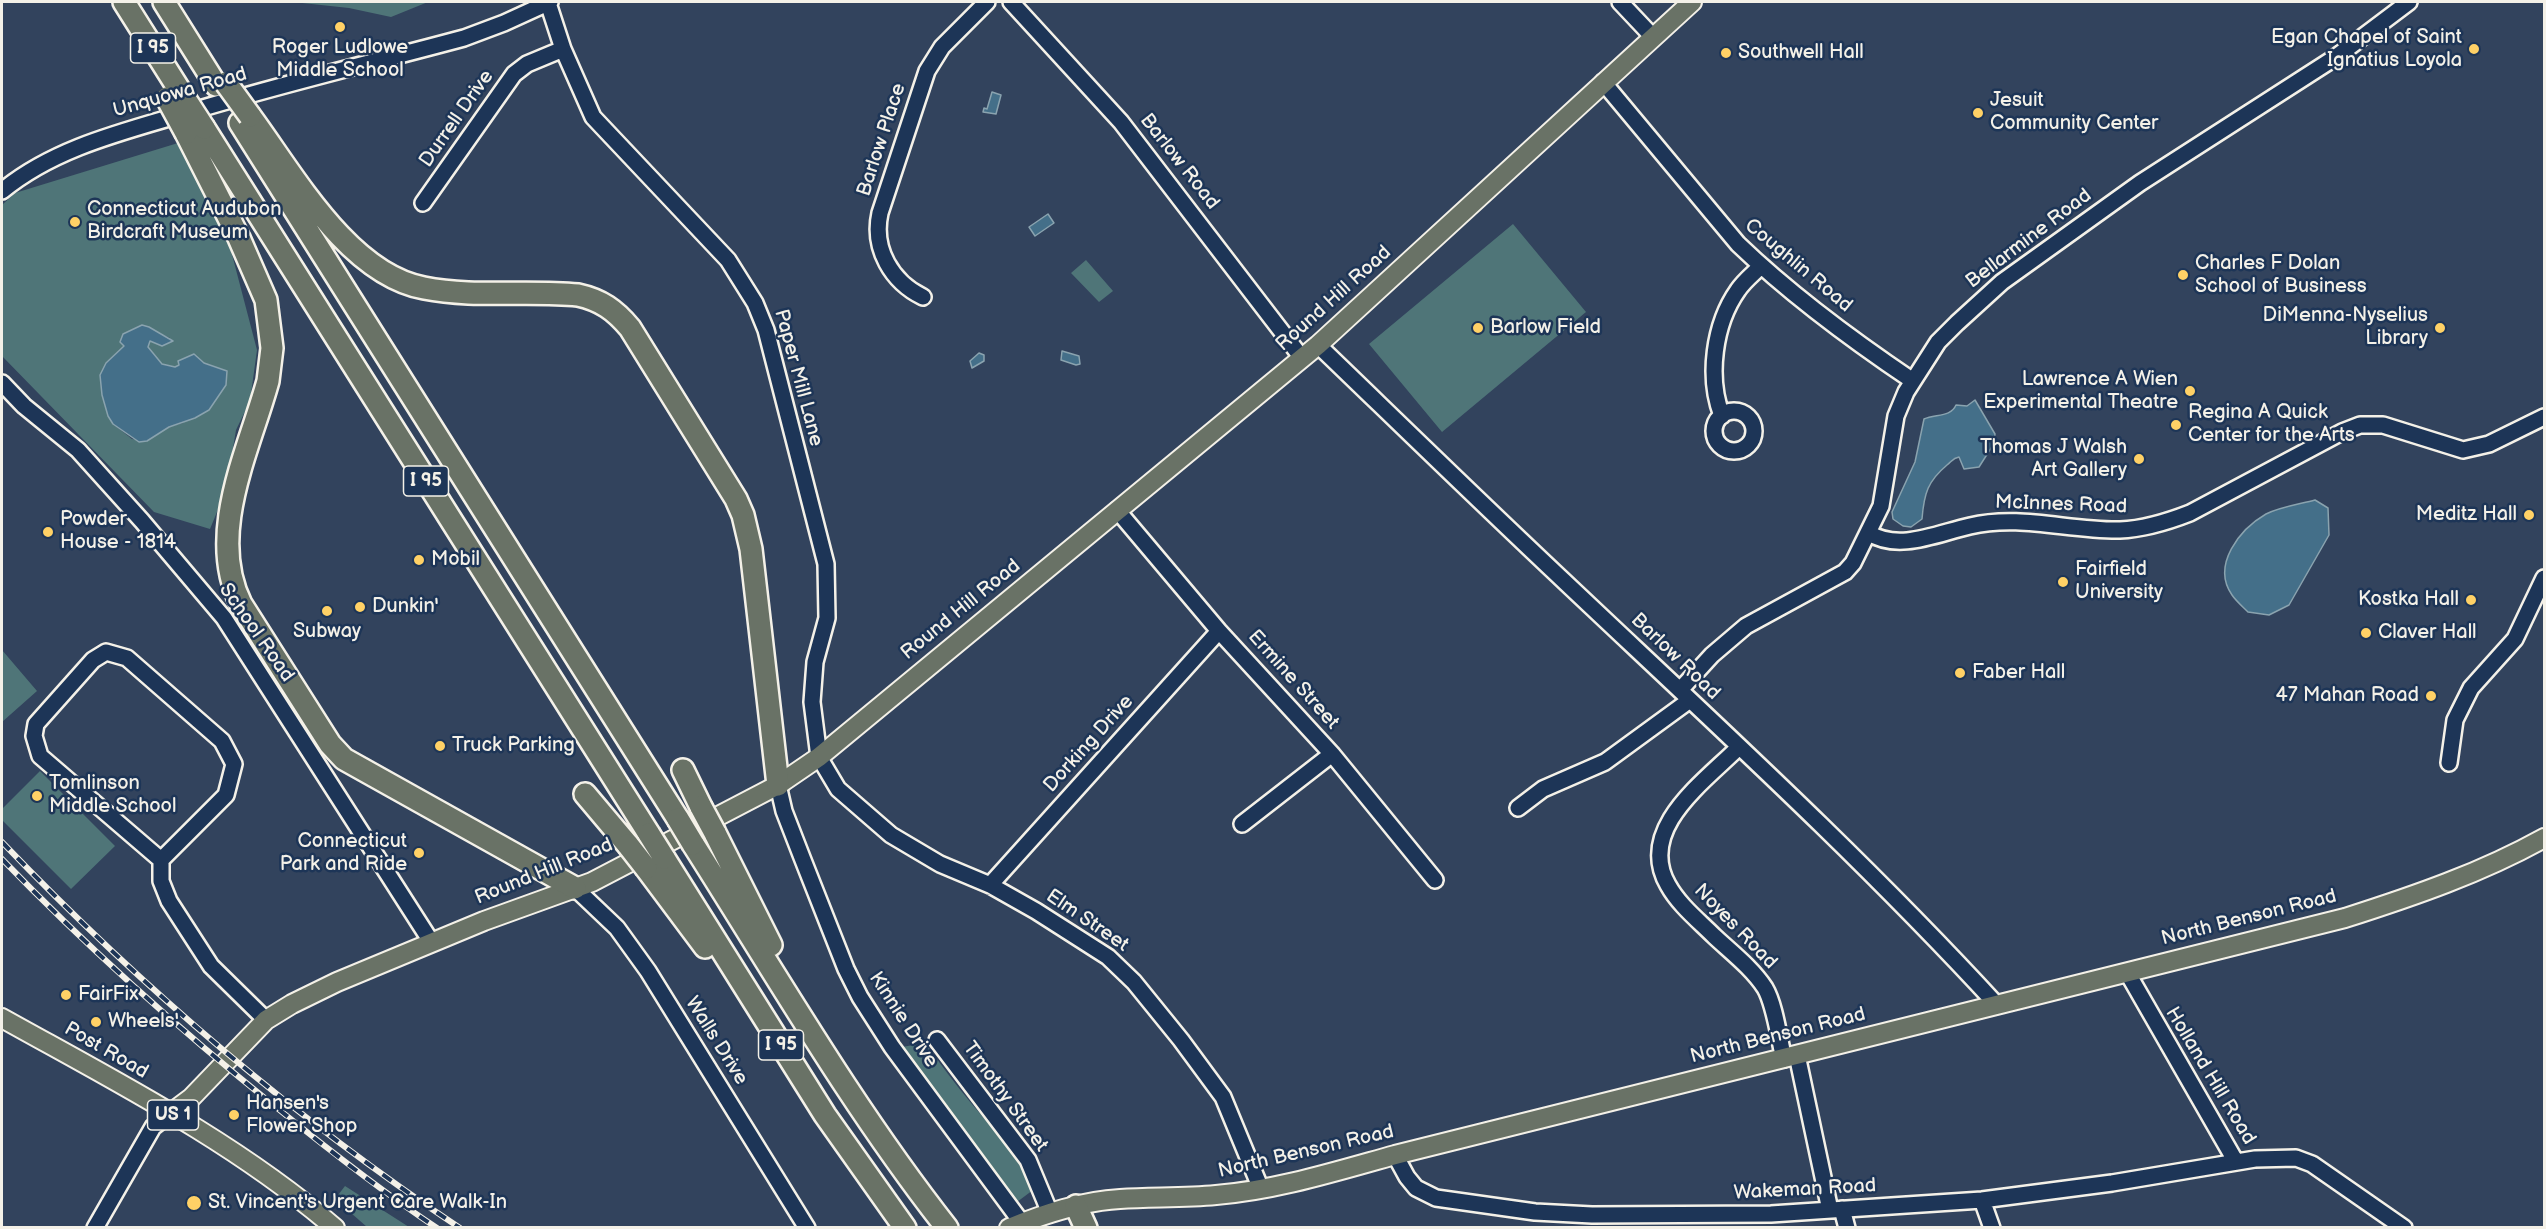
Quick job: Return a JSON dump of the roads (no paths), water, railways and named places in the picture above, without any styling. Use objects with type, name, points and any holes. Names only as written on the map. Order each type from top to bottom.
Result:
[{"type":"highway","points":[[119,2],[175,96]]},
{"type":"highway","name":"I 95","points":[[124,2],[195,131],[649,834],[655,863],[848,1149],[905,1227]]},
{"type":"highway","points":[[169,10],[244,117],[337,232],[357,254],[385,274],[403,283],[433,290],[578,295],[611,308],[630,328],[727,482],[743,515],[751,549],[778,785]]},
{"type":"highway","name":"I 95","points":[[244,117],[693,844],[896,1160],[946,1227]]},
{"type":"highway","points":[[195,131],[261,286],[270,315],[272,348],[268,381],[231,507],[227,530],[232,582],[241,604],[330,744],[344,759],[574,888]]},
{"type":"highway","points":[[683,770],[829,1058]]},
{"type":"highway","points":[[585,794],[628,845],[655,863]]},
{"type":"highway","points":[[1076,1206],[1086,1227]]},
{"type":"main road","name":"Round Hill Road","points":[[171,1113],[191,1098],[266,1020],[308,995],[520,907],[592,882],[778,785],[819,757],[1318,345],[1692,2]]},
{"type":"main road","name":"North Benson Road","points":[[1015,1225],[1076,1206],[1118,1199],[1215,1196],[1322,1176],[1395,1155],[2373,909],[2453,881],[2505,859],[2544,838]]},
{"type":"main road","name":"Post Road","points":[[2,1018],[171,1113],[280,1185],[335,1227]]},
{"type":"street","name":"Paper Mill Lane","points":[[549,2],[563,49],[593,117],[728,260],[755,303],[766,330],[826,564],[827,618],[815,662],[812,702],[819,757]]},
{"type":"street","name":"Unquowa Road","points":[[2,191],[48,162],[97,140],[216,104],[464,38],[549,2]]},
{"type":"street","name":"Barlow Place","points":[[923,297],[904,287],[898,281],[884,257],[878,235],[879,213],[927,71],[942,46],[987,2]]},
{"type":"street","name":"Barlow Road","points":[[1011,2],[1121,122],[1302,358]]},
{"type":"street","points":[[1620,2],[1653,37]]},
{"type":"street","name":"Bellarmine Road","points":[[1518,808],[1543,789],[1605,762],[1685,695],[1712,655],[1746,626],[1845,572],[1853,563],[1881,506],[1896,416],[1913,381],[1938,342],[2002,282],[2140,183],[2336,57],[2409,2]]},
{"type":"street","name":"Durrell Drive","points":[[423,204],[514,74],[527,64],[563,49]]},
{"type":"street","name":"Coughlin Road","points":[[1603,82],[1716,220],[1761,266],[1869,352],[1913,381]]},
{"type":"street","points":[[1722,416],[1715,390],[1719,331],[1735,294],[1761,266]]},
{"type":"street","name":"Barlow Road","points":[[1318,345],[1936,938],[1997,1005]]},
{"type":"street","name":"School Road","points":[[2,383],[24,406],[78,450],[224,618],[432,943]]},
{"type":"street","name":"McInnes Road","points":[[1869,533],[1878,539],[1890,542],[1908,541],[1994,522],[2060,524],[2104,530],[2136,529],[2163,523],[2190,513],[2342,432],[2360,425],[2383,425],[2463,450],[2489,444],[2544,417]]},
{"type":"street","name":"Ermine Street","points":[[1117,510],[1219,631],[1332,754],[1435,880]]},
{"type":"street","points":[[2449,763],[2455,720],[2471,688],[2515,639],[2544,578]]},
{"type":"street","name":"Dorking Drive","points":[[990,885],[1219,631]]},
{"type":"street","points":[[161,860],[40,756],[34,736],[36,724],[93,660],[106,652],[126,658],[222,741],[234,764],[226,795],[161,860],[161,880],[169,901],[211,966],[266,1020]]},
{"type":"street","name":"Noyes Road","points":[[1739,747],[1672,813],[1662,838],[1660,862],[1668,886],[1685,909],[1753,973],[1766,990],[1791,1057],[1836,1210],[1847,1227]]},
{"type":"street","points":[[1242,824],[1332,754]]},
{"type":"street","name":"Elm Street","points":[[819,757],[838,789],[891,835],[940,864],[990,885],[1036,911],[1108,957],[1134,982],[1223,1097],[1261,1189]]},
{"type":"street","name":"Kinnie Drive","points":[[778,785],[784,811],[799,850],[846,969],[860,997],[1015,1225]]},
{"type":"street","name":"Walls Drive","points":[[574,888],[617,928],[648,972],[807,1227]]},
{"type":"street","name":"Holland Hill Road","points":[[2127,972],[2236,1162],[2296,1158],[2312,1164],[2404,1227]]},
{"type":"street","name":"Timothy Street","points":[[937,1040],[1028,1160],[1050,1213]]},
{"type":"street","points":[[95,1227],[153,1127],[171,1113]]},
{"type":"street","name":"Wakeman Road","points":[[1395,1155],[1416,1188],[1436,1198],[1535,1212],[1728,1222],[1836,1210],[1982,1200],[2112,1183],[2236,1162]]},
{"type":"street","points":[[1982,1200],[1992,1227]]},
{"type":"water","points":[[992,92],[1001,95],[996,114],[983,112],[984,108],[987,109]]},
{"type":"water","points":[[1048,214],[1054,223],[1035,236],[1029,227]]},
{"type":"water","points":[[142,325],[173,341],[162,346],[150,341],[148,347],[162,364],[175,367],[179,365],[178,361],[194,354],[204,363],[227,371],[226,385],[209,410],[195,418],[169,427],[147,441],[139,442],[113,424],[108,416],[102,395],[100,375],[106,363],[124,346],[120,342],[123,334]]},
{"type":"water","points":[[1062,351],[1079,356],[1080,364],[1076,365],[1061,360]]},
{"type":"water","points":[[979,353],[984,355],[984,361],[972,368],[970,361]]},
{"type":"water","points":[[1975,400],[1995,434],[1993,445],[1979,467],[1964,469],[1959,457],[1955,458],[1931,482],[1924,502],[1922,519],[1911,527],[1903,526],[1893,519],[1892,512],[1915,462],[1924,419],[1951,412],[1956,405],[1967,406]]},
{"type":"water","points":[[2315,500],[2328,508],[2329,535],[2289,605],[2269,615],[2248,612],[2226,584],[2225,572],[2231,549],[2247,529],[2266,514]]},
{"type":"railway","points":[[2,842],[108,947],[220,1047],[337,1141],[460,1228]]},
{"type":"railway","points":[[2,859],[135,988],[205,1049],[336,1155],[437,1228]]},
{"type":"place","name":"Roger Ludlowe Middle School","points":[[340,27]]},
{"type":"place","name":"Egan Chapel of Saint Ignatius Loyola","points":[[2474,49]]},
{"type":"place","name":"Southwell Hall","points":[[1726,53]]},
{"type":"place","name":"Jesuit Community Center","points":[[1978,113]]},
{"type":"place","name":"Connecticut Audubon Birdcraft Museum","points":[[75,222]]},
{"type":"place","name":"Charles F Dolan School of Business","points":[[2183,275]]},
{"type":"place","name":"Barlow Field","points":[[1478,328]]},
{"type":"place","name":"DiMenna-Nyselius Library","points":[[2440,328]]},
{"type":"place","name":"Lawrence A Wien Experimental Theatre","points":[[2190,391]]},
{"type":"place","name":"Regina A Quick Center for the Arts","points":[[2176,425]]},
{"type":"place","name":"Thomas J Walsh Art Gallery","points":[[2139,459]]},
{"type":"place","name":"Meditz Hall","points":[[2529,515]]},
{"type":"place","name":"Powder House - 1814","points":[[48,532]]},
{"type":"place","name":"Mobil","points":[[419,560]]},
{"type":"place","name":"Fairfield University","points":[[2063,582]]},
{"type":"place","name":"Kostka Hall","points":[[2471,600]]},
{"type":"place","name":"Dunkin'","points":[[360,607]]},
{"type":"place","name":"Subway","points":[[327,611]]},
{"type":"place","name":"Claver Hall","points":[[2366,633]]},
{"type":"place","name":"Faber Hall","points":[[1960,673]]},
{"type":"place","name":"47 Mahan Road","points":[[2431,696]]},
{"type":"place","name":"Truck Parking","points":[[440,746]]},
{"type":"place","name":"Tomlinson Middle School","points":[[37,796]]},
{"type":"place","name":"Connecticut Park and Ride","points":[[419,853]]},
{"type":"place","name":"FairFix","points":[[66,995]]},
{"type":"place","name":"Wheels'","points":[[96,1022]]},
{"type":"place","name":"Hansen's Flower Shop","points":[[234,1115]]},
{"type":"place","name":"St. Vincent's Urgent Care Walk-In","points":[[194,1203]]}]
